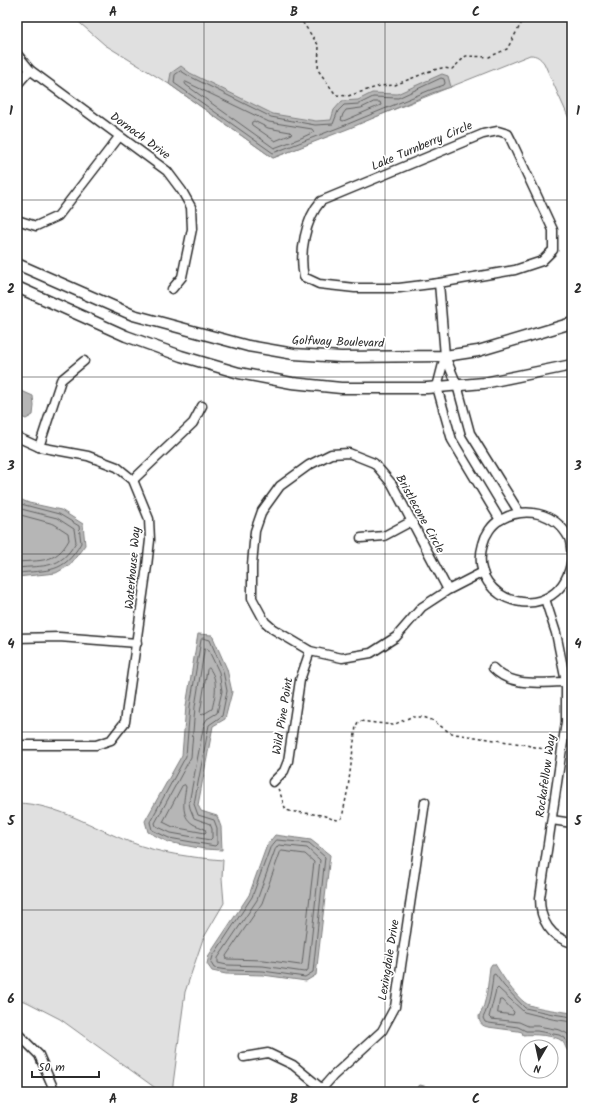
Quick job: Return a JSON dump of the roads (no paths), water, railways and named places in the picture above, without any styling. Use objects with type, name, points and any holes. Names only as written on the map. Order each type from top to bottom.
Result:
[{"type":"street","name":"Dornoch Drive","points":[[17,54],[30,70],[167,171],[182,191],[190,207],[192,229],[182,277],[172,289]]},
{"type":"street","points":[[17,85],[30,70]]},
{"type":"street","name":"Lake Turnberry Circle","points":[[498,131],[508,134],[553,230],[552,250],[542,261],[515,270],[439,283],[399,288],[355,288],[318,284],[304,277],[302,266],[307,224],[314,209],[321,201],[483,134],[498,131]]},
{"type":"street","points":[[17,220],[36,226],[58,216],[120,137]]},
{"type":"street","name":"Golfway Boulevard","points":[[17,264],[133,316],[248,346],[294,354],[341,357],[445,356],[478,351],[572,323]]},
{"type":"street","points":[[439,283],[445,356],[457,385],[470,433],[519,512]]},
{"type":"street","points":[[17,286],[126,336],[181,356],[239,373],[292,383],[341,388],[396,389],[437,387],[484,383],[572,365]]},
{"type":"street","points":[[445,356],[437,387],[452,440],[500,520]]},
{"type":"street","points":[[39,446],[61,380],[84,361]]},
{"type":"street","points":[[17,437],[39,446],[88,456],[117,468],[133,480],[193,423],[202,406]]},
{"type":"street","name":"Bristlecone Circle","points":[[448,590],[392,484],[374,463],[349,453],[331,454],[309,465],[280,486],[262,511],[255,531],[252,565],[252,598],[265,622],[310,651],[342,658],[371,653],[396,637],[422,607],[448,590],[483,572]]},
{"type":"street","name":"Waterhouse Way","points":[[17,745],[96,745],[111,740],[125,722],[150,540],[149,519],[133,480]]},
{"type":"street","points":[[519,512],[532,512],[545,516],[556,522],[571,538],[572,557],[570,570],[565,582],[556,592],[545,599],[533,602],[520,602],[508,599],[497,592],[488,583],[480,561],[484,539],[490,530],[500,520],[519,512]]},
{"type":"street","points":[[361,538],[384,536],[412,522]]},
{"type":"street","name":"Rockafellow Way","points":[[545,599],[556,633],[566,682],[566,722],[540,898],[541,913],[546,926],[551,932],[562,940],[572,943]]},
{"type":"street","points":[[17,638],[59,637],[137,643]]},
{"type":"street","name":"Wild Pine Point","points":[[273,782],[284,771],[288,761],[300,680],[310,651]]},
{"type":"street","points":[[493,668],[502,676],[514,681],[566,682]]},
{"type":"street","name":"Lexingdale Drive","points":[[320,1090],[382,1031],[395,1006],[425,802]]},
{"type":"street","points":[[552,820],[572,823]]},
{"type":"street","points":[[17,1033],[39,1055],[55,1092]]},
{"type":"street","points":[[244,1057],[268,1053],[293,1065],[320,1090]]},
{"type":"water","points":[[181,66],[190,73],[273,114],[316,121],[331,120],[334,110],[342,101],[358,100],[372,93],[397,94],[442,74],[448,76],[451,87],[432,93],[350,128],[273,158],[169,84],[171,73]]},
{"type":"water","points":[[17,389],[33,396],[33,415],[26,419],[17,415]]},
{"type":"water","points":[[17,498],[29,503],[61,510],[83,524],[85,545],[70,565],[56,573],[17,577]]},
{"type":"water","points":[[198,634],[212,635],[227,669],[232,692],[225,719],[213,726],[198,805],[201,811],[217,816],[221,827],[222,850],[204,849],[168,842],[148,832],[145,821],[182,755],[186,706]]},
{"type":"water","points":[[275,835],[311,840],[330,855],[316,975],[306,981],[263,975],[226,974],[212,971],[207,964],[209,955],[249,895],[267,845]]},
{"type":"water","points":[[492,964],[495,964],[519,998],[529,1005],[572,1013],[572,1053],[568,1051],[562,1041],[554,1037],[523,1035],[522,1032],[488,1027],[481,1024],[479,1016],[484,1005],[490,967]]},
{"type":"water","points":[[420,1085],[435,1089],[435,1092],[412,1092]]}]
